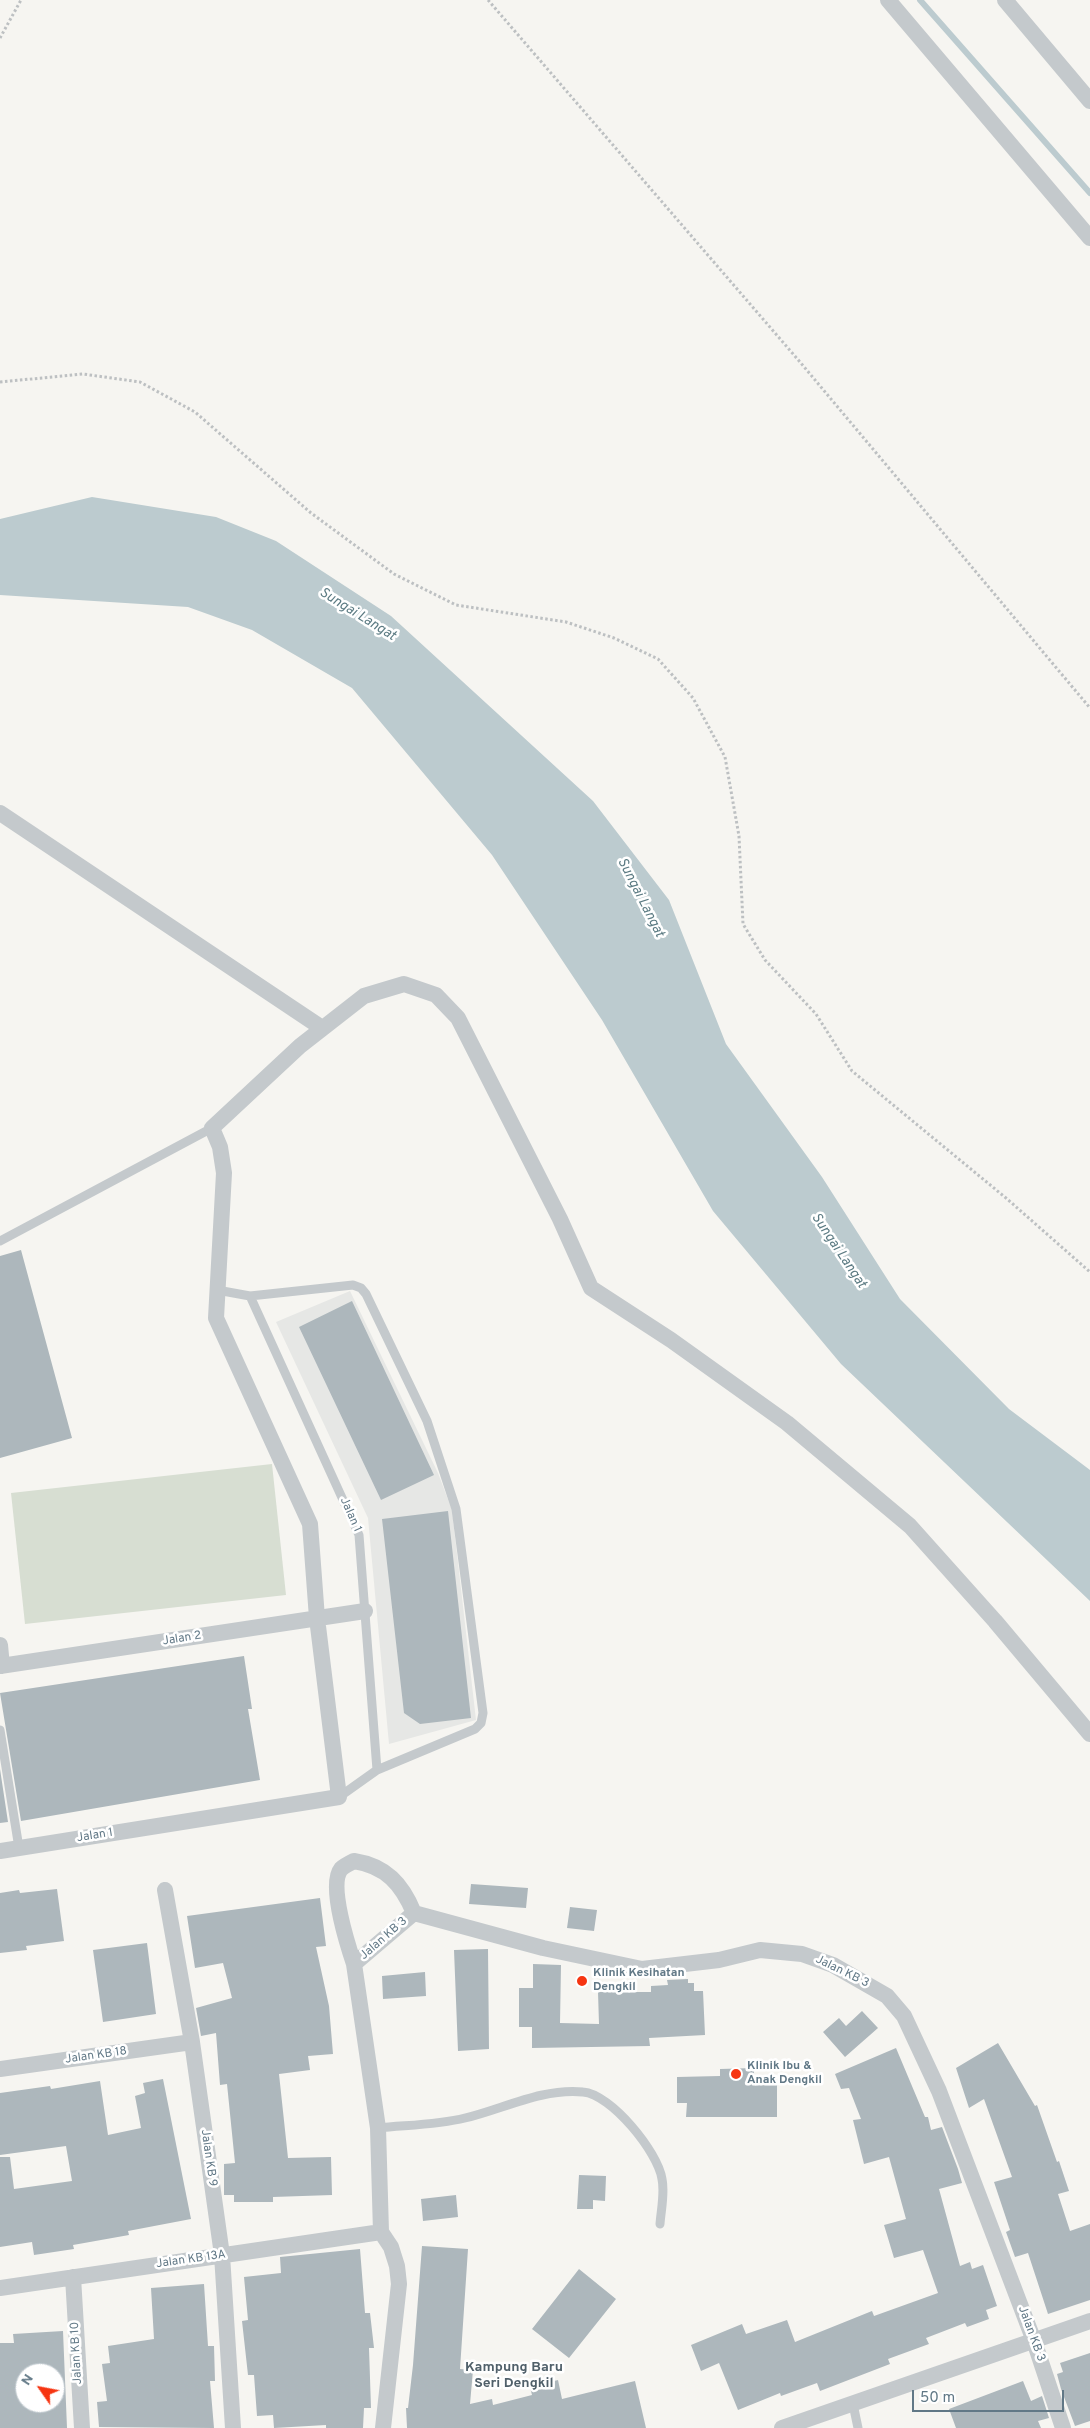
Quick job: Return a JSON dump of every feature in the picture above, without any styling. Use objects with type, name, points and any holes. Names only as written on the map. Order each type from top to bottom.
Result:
[{"type":"street","points":[[888,0],[1090,238]]},
{"type":"street","points":[[1005,0],[1090,101]]},
{"type":"street","points":[[0,814],[322,1028]]},
{"type":"street","points":[[339,1797],[317,1618],[310,1524],[216,1318],[224,1173],[220,1147],[212,1128],[300,1046],[364,996],[404,984],[436,995],[458,1018],[556,1210],[590,1288],[671,1340],[787,1423],[910,1526],[996,1621],[1090,1734]]},
{"type":"street","name":"Jalan 2","points":[[1,1666],[365,1611]]},
{"type":"street","points":[[0,1645],[1,1666]]},
{"type":"street","name":"Jalan 1","points":[[0,1851],[339,1797]]},
{"type":"street","points":[[383,2428],[399,2284],[397,2266],[391,2248],[381,2232],[378,2128],[354,1964],[345,1940],[340,1915],[337,1884],[341,1868],[354,1861],[369,1864],[388,1875],[405,1891],[414,1913]]},
{"type":"street","name":"Jalan KB 9","points":[[165,1890],[192,2042],[222,2255],[233,2428]]},
{"type":"street","name":"Jalan KB 3","points":[[354,1964],[414,1913],[543,1948],[642,1969],[719,1960],[760,1950],[802,1954],[833,1965],[887,1996],[904,2016],[940,2091],[1034,2341],[1063,2428]]},
{"type":"street","name":"Jalan KB 18","points":[[0,2069],[192,2042]]},
{"type":"street","name":"Jalan KB 13A","points":[[0,2288],[381,2232]]},
{"type":"street","name":"Jalan KB 10","points":[[73,2278],[82,2428]]},
{"type":"street","points":[[782,2428],[1090,2321]]},
{"type":"lane","points":[[0,1241],[212,1128]]},
{"type":"lane","points":[[217,1290],[250,1296],[353,1285],[361,1288],[366,1294],[428,1421],[456,1509],[483,1713],[480,1723],[475,1729],[377,1770]]},
{"type":"lane","name":"Jalan 1","points":[[250,1296],[359,1535],[377,1770],[339,1797]]},
{"type":"lane","points":[[0,1730],[19,1848]]},
{"type":"lane","points":[[378,2128],[463,2119],[547,2094],[584,2092],[603,2100],[623,2116],[646,2145],[662,2178],[660,2224]]},
{"type":"lane","points":[[853,2404],[858,2428]]},
{"type":"path","points":[[0,38],[21,0]]},
{"type":"path","points":[[488,0],[787,347],[1090,708]]},
{"type":"path","points":[[0,382],[82,374],[140,382],[196,412],[311,513],[394,574],[456,606],[566,622],[614,638],[658,659],[693,698],[725,757],[739,836],[743,887],[743,924],[765,960],[816,1014],[852,1071],[1006,1198],[1090,1272]]},
{"type":"shaded area","points":[[350,1291],[438,1473],[452,1510],[476,1720],[389,1744],[368,1518],[276,1322]]},
{"type":"shaded area","points":[[272,1464],[286,1595],[25,1624],[11,1493]]},
{"type":"water","name":"Sungai Langat","points":[[92,497],[216,517],[276,541],[391,616],[593,801],[669,900],[726,1044],[822,1177],[900,1299],[1009,1409],[1090,1470],[1090,1601],[841,1364],[713,1211],[602,1020],[492,855],[352,688],[252,630],[188,607],[0,595],[0,519]]},
{"type":"building","points":[[21,1250],[72,1438],[0,1458],[0,1256]]},
{"type":"building","points":[[352,1301],[434,1475],[381,1500],[299,1327]]},
{"type":"building","points":[[448,1511],[471,1718],[420,1724],[404,1713],[382,1519]]},
{"type":"building","points":[[244,1656],[252,1709],[248,1709],[260,1780],[21,1821],[0,1693]]},
{"type":"building","points":[[0,1769],[8,1822],[0,1823]]},
{"type":"building","points":[[471,1884],[528,1888],[526,1908],[469,1904]]},
{"type":"building","points":[[57,1889],[64,1941],[26,1946],[27,1950],[0,1953],[0,1893],[19,1890],[20,1893]]},
{"type":"building","points":[[320,1898],[326,1946],[316,1947],[329,2006],[333,2054],[308,2056],[310,2070],[279,2074],[288,2158],[331,2157],[332,2195],[273,2197],[273,2202],[234,2202],[234,2195],[224,2195],[224,2164],[235,2163],[227,2084],[220,2085],[216,2033],[201,2036],[196,2008],[232,1998],[223,1963],[195,1968],[187,1916]]},
{"type":"building","points":[[570,1907],[597,1910],[594,1931],[567,1928]]},
{"type":"building","points":[[147,1943],[156,2014],[103,2022],[93,1950]]},
{"type":"building","points":[[488,1949],[489,2049],[458,2051],[454,1950]]},
{"type":"building","points":[[533,1964],[561,1965],[560,2023],[599,2024],[598,1992],[651,1992],[651,1986],[668,1985],[667,1980],[688,1979],[688,1983],[694,1983],[694,1991],[703,1991],[705,2035],[649,2038],[650,2046],[532,2048],[532,2027],[519,2027],[519,1988],[533,1988]]},
{"type":"building","points":[[425,1972],[426,1996],[383,1999],[382,1976]]},
{"type":"building","points":[[862,2011],[878,2028],[845,2057],[823,2032],[839,2018],[846,2026]]},
{"type":"building","points":[[998,2043],[1035,2106],[1037,2105],[1057,2162],[1059,2161],[1069,2191],[1058,2194],[1070,2231],[1090,2224],[1090,2300],[1048,2314],[1028,2253],[1015,2257],[1006,2232],[1010,2230],[994,2182],[1012,2177],[984,2099],[969,2108],[956,2068]]},
{"type":"building","points":[[896,2048],[925,2117],[928,2117],[931,2130],[942,2127],[958,2169],[962,2183],[939,2189],[960,2266],[970,2262],[972,2269],[983,2265],[997,2306],[986,2310],[989,2319],[967,2327],[965,2323],[926,2338],[929,2344],[888,2359],[890,2364],[820,2391],[817,2383],[781,2396],[780,2393],[738,2410],[719,2363],[701,2371],[691,2345],[742,2324],[746,2334],[787,2320],[795,2342],[872,2311],[874,2316],[938,2293],[923,2250],[894,2258],[884,2225],[906,2219],[889,2157],[864,2164],[853,2120],[861,2119],[849,2088],[841,2089],[835,2074]]},
{"type":"building","points":[[754,2068],[754,2076],[777,2076],[777,2117],[686,2117],[687,2103],[677,2103],[677,2077],[720,2076],[720,2069]]},
{"type":"building","points":[[163,2079],[191,2219],[128,2231],[129,2235],[73,2245],[74,2249],[34,2255],[32,2242],[0,2247],[0,2157],[10,2157],[14,2189],[72,2181],[66,2146],[0,2155],[0,2093],[50,2086],[51,2089],[100,2081],[108,2135],[141,2128],[135,2096],[145,2093],[143,2083]]},
{"type":"building","points":[[579,2175],[606,2176],[605,2201],[593,2200],[593,2209],[577,2209]]},
{"type":"building","points":[[456,2195],[458,2217],[423,2221],[421,2199]]},
{"type":"building","points":[[422,2246],[468,2249],[460,2369],[473,2370],[470,2404],[492,2399],[493,2405],[532,2395],[530,2387],[558,2380],[562,2399],[635,2381],[646,2428],[407,2428],[406,2408],[408,2408],[413,2365]]},
{"type":"building","points":[[360,2249],[365,2313],[370,2313],[374,2348],[369,2348],[371,2408],[364,2408],[363,2428],[326,2428],[326,2425],[274,2428],[273,2415],[257,2416],[254,2375],[248,2375],[242,2321],[248,2320],[244,2277],[281,2273],[280,2257]]},
{"type":"building","points":[[579,2269],[616,2299],[569,2358],[532,2329]]},
{"type":"building","points":[[204,2284],[208,2346],[214,2346],[215,2381],[210,2381],[214,2428],[99,2427],[97,2402],[107,2401],[102,2364],[110,2363],[108,2346],[154,2339],[151,2288]]},
{"type":"building","points":[[63,2331],[64,2363],[15,2363],[15,2413],[65,2413],[65,2380],[67,2428],[0,2428],[0,2343],[14,2343],[13,2334]]},
{"type":"building","points":[[1090,2353],[1090,2421],[1075,2426],[1057,2374],[1063,2372],[1060,2363]]},
{"type":"building","points":[[1023,2381],[1031,2401],[1042,2396],[1049,2418],[1038,2421],[1041,2428],[956,2428],[949,2409]]},
{"type":"waterway","points":[[920,0],[1090,193]]},
{"type":"place","name":"Klinik Kesihatan Dengkil","points":[[582,1981]]},
{"type":"place","name":"Klinik Ibu & Anak Dengkil","points":[[736,2074]]},
{"type":"district","name":"Kampung Baru Seri Dengkil","points":[[514,2376]]}]
